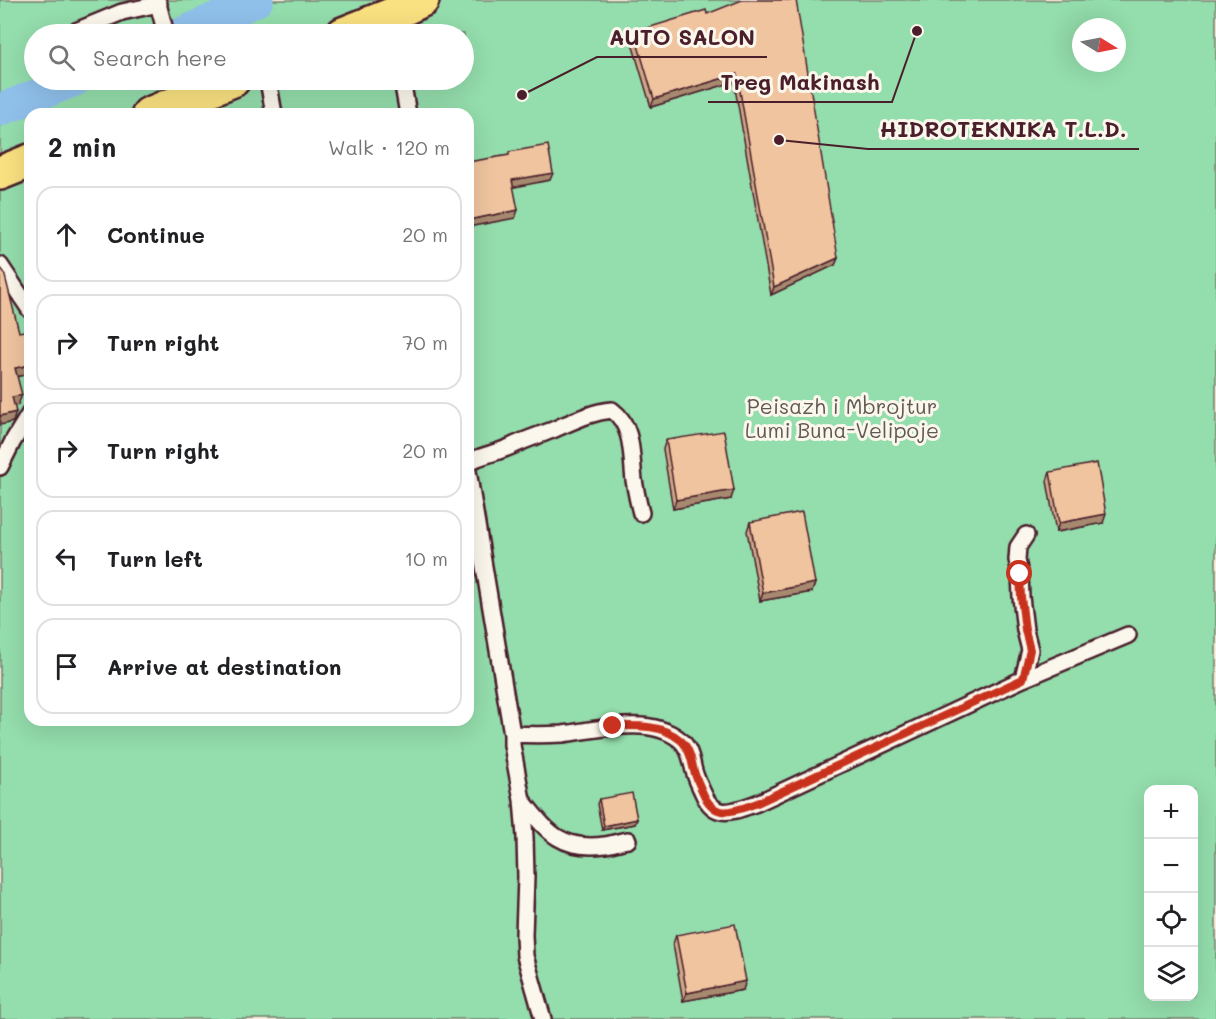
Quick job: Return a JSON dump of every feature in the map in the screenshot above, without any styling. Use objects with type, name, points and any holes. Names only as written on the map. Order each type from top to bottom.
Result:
[{"type":"main road","points":[[394,24],[422,0]]},
{"type":"main road","points":[[160,108],[184,94],[198,90]]},
{"type":"main road","points":[[0,173],[24,163]]},
{"type":"lane","points":[[93,24],[122,12],[159,5],[164,24]]},
{"type":"lane","points":[[270,90],[273,108]]},
{"type":"lane","points":[[404,90],[407,108]]},
{"type":"lane","points":[[0,265],[24,301]]},
{"type":"lane","points":[[474,458],[572,421],[612,410],[620,416],[630,439],[640,513]]},
{"type":"lane","points":[[0,467],[24,423]]},
{"type":"lane","points":[[474,507],[522,800],[526,877],[525,956],[543,1019]]},
{"type":"lane","points":[[1023,679],[1030,650],[1025,630],[1017,560],[1018,547],[1026,535]]},
{"type":"lane","points":[[512,735],[537,736],[613,726],[650,727],[666,732],[679,738],[686,746],[706,801],[712,808],[728,812],[757,803],[1023,679],[1128,635]]},
{"type":"lane","points":[[522,800],[551,833],[564,841],[574,844],[598,845],[628,840]]},
{"type":"green space","name":"Peisazh i Mbrojtur Lumi Buna-Velipoje","points":[[0,0],[1216,0],[1216,1019],[0,1019]]},
{"type":"building","points":[[742,0],[796,0],[838,258],[774,287],[737,74],[654,99],[634,32],[706,10],[707,14]]},
{"type":"building","points":[[548,145],[553,173],[512,180],[518,210],[474,219],[474,161],[509,155],[509,152]]},
{"type":"building","points":[[0,267],[4,272],[19,332],[24,331],[24,366],[15,368],[22,395],[12,397],[16,412],[0,416]]},
{"type":"building","points":[[724,431],[734,490],[676,500],[666,440]]},
{"type":"building","points":[[1097,463],[1106,514],[1059,523],[1050,472]]},
{"type":"building","points":[[802,512],[815,583],[763,593],[750,522]]},
{"type":"building","points":[[632,793],[637,819],[604,826],[599,799]]},
{"type":"building","points":[[735,924],[746,981],[687,993],[676,935]]},
{"type":"waterway","points":[[203,24],[257,0]]},
{"type":"waterway","points":[[0,110],[50,90]]},
{"type":"place","name":"Treg Makinash","points":[[917,31]]},
{"type":"place","name":"AUTO SALON","points":[[522,95]]},
{"type":"place","name":"HIDROTEKNIKA T.L.D.","points":[[779,140]]},
{"type":"route","points":[[613,726],[650,727],[679,738],[686,746],[695,776],[706,801],[712,808],[728,812],[757,803],[1023,679],[1030,650],[1025,630],[1020,574]]}]
